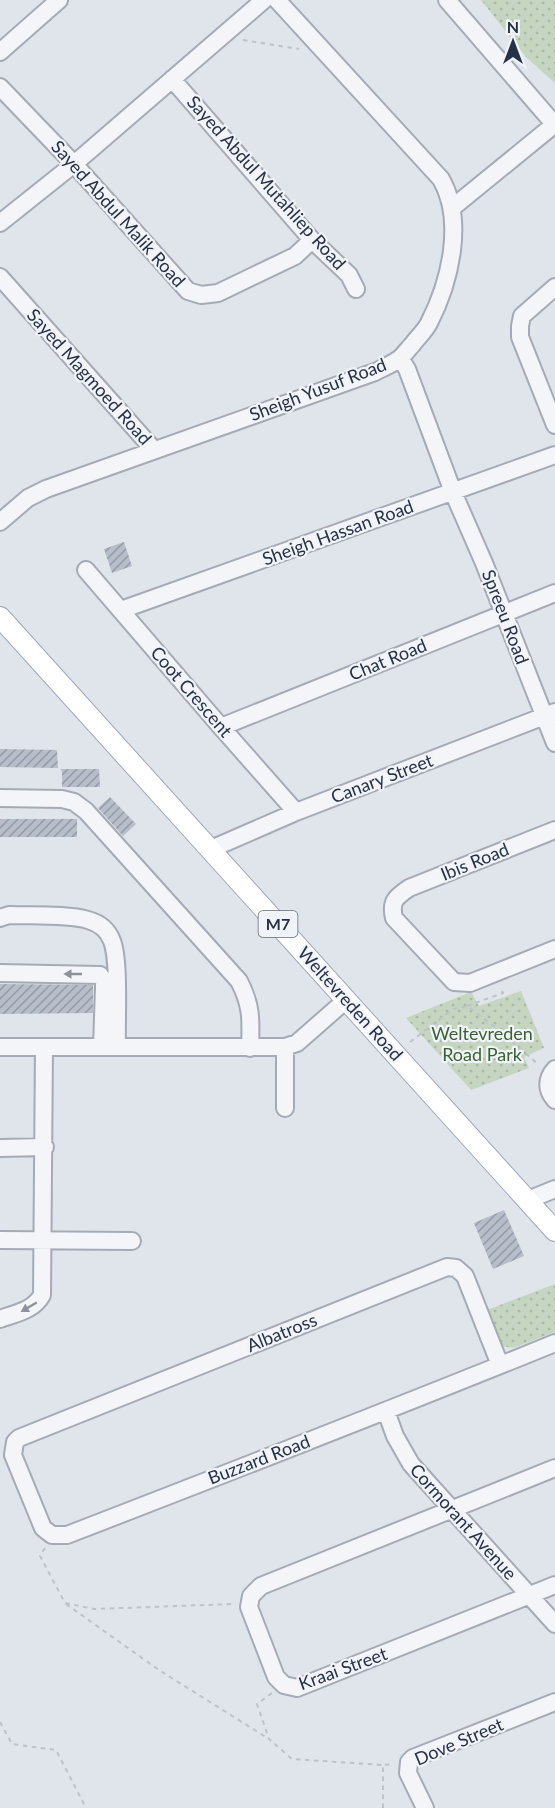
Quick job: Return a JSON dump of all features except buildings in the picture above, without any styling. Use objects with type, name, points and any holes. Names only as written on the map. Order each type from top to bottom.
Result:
[{"type":"main road","name":"Weltevreden Road","points":[[0,617],[555,1231]]},
{"type":"street","points":[[0,52],[59,0]]},
{"type":"street","points":[[0,222],[74,164],[264,0]]},
{"type":"street","name":"Sheigh Yusuf Road","points":[[0,522],[36,493],[375,372],[400,358],[428,325],[447,272],[452,246],[452,208],[448,191],[441,179],[277,0]]},
{"type":"street","points":[[447,0],[555,124],[452,208]]},
{"type":"street","name":"Sayed Abdul Mutahliep Road","points":[[172,79],[312,240],[349,275],[356,289]]},
{"type":"street","name":"Sayed Abdul Malik Road","points":[[0,87],[74,164],[188,291],[208,295],[218,293],[295,256],[312,240]]},
{"type":"street","name":"Sayed Magmoed Road","points":[[0,277],[154,450]]},
{"type":"street","points":[[555,287],[522,316],[520,326],[520,337],[555,425]]},
{"type":"street","name":"Spreeu Road","points":[[400,358],[407,369],[453,492],[503,614],[549,715],[555,743]]},
{"type":"street","name":"Sheigh Hassan Road","points":[[121,610],[555,455]]},
{"type":"street","name":"Coot Crescent","points":[[86,570],[296,812]]},
{"type":"street","name":"Chat Road","points":[[221,727],[555,593]]},
{"type":"street","name":"Canary Street","points":[[211,849],[296,812],[549,715]]},
{"type":"street","points":[[0,798],[62,799],[74,802],[86,811],[239,981],[248,998],[251,1017],[250,1048]]},
{"type":"street","name":"Ibis Road","points":[[555,830],[409,888],[396,897],[392,909],[394,918],[454,982],[470,982],[555,949]]},
{"type":"street","points":[[0,918],[9,915],[77,918],[94,922],[105,929],[112,941],[116,959],[110,1047]]},
{"type":"street","points":[[0,973],[99,975],[104,981],[110,1047]]},
{"type":"street","points":[[0,1047],[285,1047],[297,1043],[346,999]]},
{"type":"street","points":[[0,1319],[29,1309],[39,1301],[42,1295],[45,1147],[44,1047]]},
{"type":"street","points":[[285,1047],[285,1108]]},
{"type":"street","points":[[549,1068],[548,1089],[555,1100]]},
{"type":"street","points":[[0,1148],[45,1147]]},
{"type":"street","points":[[528,1200],[555,1189]]},
{"type":"street","points":[[0,1240],[132,1241]]},
{"type":"street","name":"Albatross","points":[[52,1535],[43,1528],[13,1449],[19,1438],[447,1267],[456,1268],[465,1276],[500,1365]]},
{"type":"street","name":"Buzzard Road","points":[[52,1535],[68,1535],[555,1343]]},
{"type":"street","name":"Cormorant Avenue","points":[[386,1411],[406,1457],[555,1624]]},
{"type":"street","points":[[250,1598],[261,1586],[555,1468]]},
{"type":"street","name":"Kraai Street","points":[[250,1598],[250,1612],[276,1677],[284,1685],[292,1688],[302,1687],[555,1586]]},
{"type":"street","name":"Dove Street","points":[[424,1808],[408,1773],[409,1762],[418,1756],[555,1702]]},
{"type":"path","points":[[222,37],[326,54]]},
{"type":"path","points":[[410,1042],[453,1009],[503,993],[497,979]]},
{"type":"path","points":[[467,1006],[549,1068]]},
{"type":"path","points":[[52,1535],[40,1556],[65,1603],[159,1670],[269,1739],[292,1759],[383,1765],[409,1762]]},
{"type":"path","points":[[65,1603],[106,1609],[230,1605],[250,1598]]},
{"type":"path","points":[[269,1739],[256,1704],[284,1685]]},
{"type":"path","points":[[0,1722],[12,1744],[56,1750],[86,1808]]},
{"type":"path","points":[[383,1765],[383,1808]]},
{"type":"green space","points":[[481,0],[555,0],[555,83],[526,57]]},
{"type":"green space","name":"Weltevreden Road Park","points":[[521,991],[544,1048],[524,1057],[529,1068],[471,1090],[406,1018],[471,992],[479,1006]]},
{"type":"green space","points":[[555,1284],[555,1332],[513,1348],[503,1346],[487,1310]]}]
